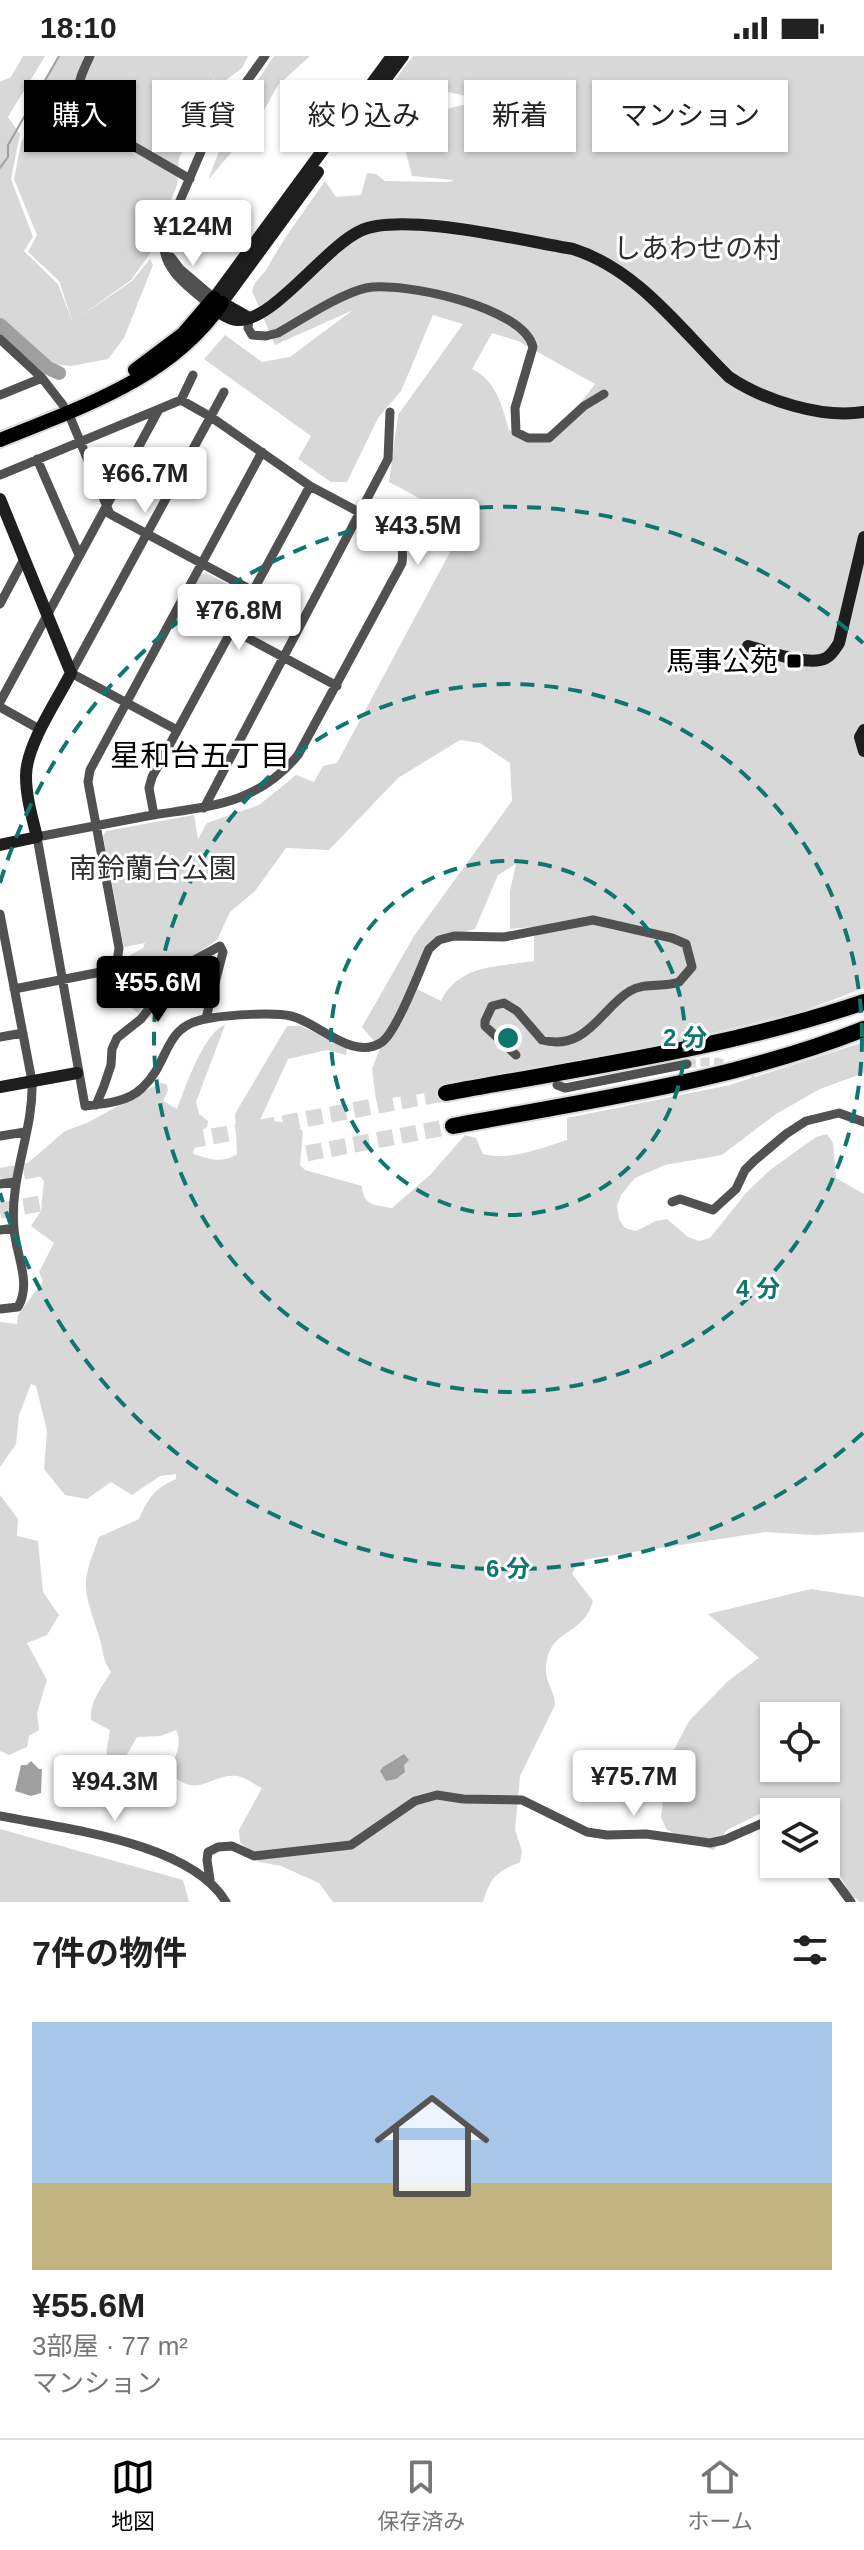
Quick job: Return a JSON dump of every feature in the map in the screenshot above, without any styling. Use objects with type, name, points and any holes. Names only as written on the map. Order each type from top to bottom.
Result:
[{"type":"highway","points":[[446,1093],[738,1038],[864,1002]]},
{"type":"highway","points":[[453,1126],[734,1071],[801,1052],[864,1029]]},
{"type":"main road","points":[[0,431],[66,408],[100,400],[153,371],[190,342],[216,304]]},
{"type":"main road","points":[[0,440],[66,408]]},
{"type":"street","points":[[90,56],[77,90],[78,102],[90,121],[190,179]]},
{"type":"street","points":[[265,56],[203,147],[163,245],[175,274],[239,320],[271,308],[332,248],[364,229],[410,223],[452,229],[573,249],[592,255],[623,272],[729,377],[749,390],[789,404],[864,412]]},
{"type":"street","points":[[216,304],[392,56]]},
{"type":"street","points":[[216,304],[403,56]]},
{"type":"street","points":[[249,318],[248,328],[252,335],[266,336],[278,333],[369,287],[450,295],[512,323],[531,340],[533,347],[515,408],[516,432],[528,438],[549,438],[584,406],[604,394]]},
{"type":"street","points":[[0,339],[42,378],[66,408],[110,514],[253,591]]},
{"type":"street","points":[[0,475],[181,400],[193,375]]},
{"type":"street","points":[[0,395],[42,378]]},
{"type":"street","points":[[224,392],[41,730],[25,772],[85,1106],[119,1101],[142,1089],[155,1071],[168,1042],[183,1026],[206,1018],[291,1016],[349,1044],[366,1047],[382,1042],[393,1028],[429,949],[439,940],[454,936],[504,937],[593,920],[686,944],[692,967],[679,982],[640,987],[628,992],[589,1030],[559,1042],[542,1040],[517,1011],[504,1003],[492,1006],[485,1026],[516,1055]]},
{"type":"street","points":[[0,845],[204,808],[235,801],[266,786],[286,770],[298,755],[402,563],[404,548],[398,535],[310,486],[211,417],[181,400]]},
{"type":"street","points":[[41,730],[0,705],[158,411]]},
{"type":"street","points":[[204,808],[388,459],[390,412]]},
{"type":"street","points":[[14,989],[106,971],[117,962],[119,948],[88,782],[90,770],[262,452]]},
{"type":"street","points":[[37,459],[79,555]]},
{"type":"street","points":[[154,815],[149,788],[177,730],[310,486]]},
{"type":"street","points":[[0,499],[71,673],[177,730]]},
{"type":"street","points":[[748,646],[809,661],[827,658],[834,652],[839,643],[864,537]]},
{"type":"street","points":[[1,600],[24,559]]},
{"type":"street","points":[[233,630],[337,686]]},
{"type":"street","points":[[864,730],[860,737],[864,751]]},
{"type":"street","points":[[0,914],[32,1081],[32,1100],[14,1182],[14,1228],[26,1293],[18,1307],[0,1309]]},
{"type":"street","points":[[96,1105],[117,1038],[141,1019],[174,976],[189,963],[220,946],[223,952],[206,1018]]},
{"type":"street","points":[[0,1037],[23,1033]]},
{"type":"street","points":[[557,1085],[560,1088],[573,1087],[687,1064]]},
{"type":"street","points":[[0,1087],[77,1073]]},
{"type":"street","points":[[672,1202],[680,1199],[713,1210],[736,1189],[745,1170],[754,1161],[806,1121],[839,1113],[864,1122]]},
{"type":"street","points":[[0,1136],[25,1132]]},
{"type":"street","points":[[0,1184],[14,1182]]},
{"type":"street","points":[[0,1230],[14,1228]]},
{"type":"street","points":[[210,1880],[208,1852],[218,1847],[232,1846],[254,1856],[351,1845],[415,1801],[437,1795],[463,1799],[522,1800],[587,1832],[607,1835],[646,1834],[710,1843],[760,1823]]},
{"type":"street","points":[[0,1816],[147,1848],[210,1880],[226,1902]]},
{"type":"street","points":[[833,1878],[851,1902]]},
{"type":"green space","points":[[23,56],[45,56],[30,80],[24,80],[24,91],[8,117],[20,134],[11,179],[33,237],[24,251],[58,284],[73,323],[59,281],[28,252],[37,235],[14,179],[21,143],[24,136],[24,152],[136,152],[136,80],[45,80],[59,56],[248,56],[242,68],[226,80],[152,80],[152,152],[182,152],[177,185],[149,255],[131,280],[78,318],[132,281],[150,259],[153,265],[124,338],[108,359],[71,366],[52,364],[0,322],[0,82],[11,77]]},
{"type":"green space","points":[[274,56],[310,56],[280,80],[264,110],[264,80],[258,80]]},
{"type":"green space","points":[[413,56],[864,56],[864,988],[800,1012],[680,1041],[442,1091],[376,1100],[372,1069],[380,1048],[362,1027],[414,936],[512,801],[510,763],[480,743],[460,740],[398,778],[329,850],[286,848],[255,891],[230,912],[217,940],[167,974],[138,1013],[108,990],[107,985],[122,960],[143,948],[145,943],[124,947],[103,836],[106,831],[194,815],[198,839],[207,823],[259,805],[296,775],[314,782],[323,766],[337,763],[450,552],[438,540],[424,536],[422,519],[430,504],[389,482],[398,415],[463,324],[433,315],[401,391],[378,418],[347,482],[331,482],[298,459],[311,436],[204,359],[225,335],[262,362],[290,357],[353,310],[275,345],[252,291],[325,181],[336,197],[361,195],[367,173],[376,174],[385,181],[454,180],[412,176],[406,152],[448,152],[448,109],[464,105],[464,152],[576,152],[576,80],[464,80],[464,96],[449,92],[448,80],[395,80]],"holes":[[[492,333],[518,341],[595,384],[559,425],[530,440],[509,430],[501,403],[492,387],[472,369]],[[516,864],[510,891],[510,929],[534,927],[534,961],[480,969],[458,980],[441,1001],[417,989],[437,939],[475,929],[498,875]]]},
{"type":"green space","points":[[219,152],[232,152],[208,180]]},
{"type":"green space","points":[[206,573],[243,592],[244,598],[230,623],[187,600],[201,574]]},
{"type":"green space","points":[[225,1025],[196,1102],[199,1114],[208,1121],[207,1127],[198,1133],[193,1154],[221,1160],[237,1154],[235,1114],[287,1026],[301,1026],[347,1048],[346,1055],[327,1050],[288,1059],[260,1120],[289,1123],[303,1131],[300,1165],[305,1170],[362,1186],[367,1201],[392,1208],[430,1175],[465,1135],[476,1138],[483,1154],[504,1156],[526,1153],[567,1140],[567,1118],[730,1085],[864,1042],[864,1073],[820,1089],[776,1114],[722,1155],[665,1165],[635,1178],[621,1195],[617,1206],[619,1219],[625,1228],[636,1231],[667,1219],[688,1237],[699,1241],[710,1238],[746,1193],[770,1170],[816,1137],[827,1134],[833,1143],[836,1178],[864,1194],[864,1532],[815,1535],[765,1532],[588,1559],[577,1564],[572,1574],[593,1601],[582,1621],[552,1646],[548,1656],[546,1674],[555,1705],[520,1776],[515,1830],[522,1851],[520,1862],[496,1876],[483,1902],[333,1902],[319,1883],[281,1866],[259,1862],[240,1842],[239,1830],[262,1788],[237,1776],[196,1785],[179,1780],[169,1771],[178,1745],[176,1730],[160,1736],[137,1737],[120,1767],[124,1778],[119,1780],[113,1775],[107,1763],[110,1730],[91,1720],[94,1701],[111,1672],[104,1658],[87,1596],[86,1577],[99,1537],[139,1519],[153,1494],[176,1479],[176,1474],[160,1476],[132,1495],[111,1482],[87,1499],[65,1495],[44,1469],[47,1431],[36,1386],[31,1384],[19,1415],[16,1444],[0,1467],[0,1322],[17,1324],[18,1315],[43,1281],[39,1272],[54,1243],[31,1226],[41,1211],[44,1181],[29,1162],[65,1131],[87,1123],[156,1085],[167,1085],[168,1091],[163,1101],[177,1109],[203,1049],[217,1030]]},
{"type":"green space","points":[[0,1495],[18,1519],[17,1536],[38,1541],[43,1592],[59,1615],[47,1635],[27,1643],[47,1680],[37,1713],[39,1730],[29,1736],[27,1747],[9,1755],[0,1751]]},
{"type":"green space","points":[[811,1589],[864,1597],[864,1902],[850,1894],[840,1876],[840,1798],[760,1798],[760,1814],[727,1830],[714,1850],[666,1829],[661,1817],[668,1761],[689,1721],[728,1681],[759,1658],[708,1614]]},
{"type":"green space","points":[[0,1829],[183,1880],[189,1902],[0,1902]]},
{"type":"shaded area","points":[[404,1754],[409,1760],[404,1765],[405,1772],[396,1779],[386,1781],[380,1771]]},
{"type":"shaded area","points":[[31,1761],[42,1769],[41,1793],[31,1796],[15,1791],[21,1765]]},
{"type":"waterway","points":[[0,168],[8,157],[8,145],[59,56]]},
{"type":"waterway","points":[[0,325],[48,368],[59,373]]},
{"type":"tunnel","points":[[516,1055],[543,1074]]},
{"type":"tunnel","points":[[687,1064],[725,1064],[743,1073],[774,1098]]},
{"type":"tunnel","points":[[0,1176],[446,1093]]},
{"type":"tunnel","points":[[0,1211],[453,1126]]},
{"type":"place","name":"馬事公苑","points":[[794,661]]},
{"type":"district","name":"星和台五丁目","points":[[200,756]]},
{"type":"park label","name":"しあわせの村","points":[[697,248]]},
{"type":"park label","name":"南鈴蘭台公園","points":[[153,868]]}]
